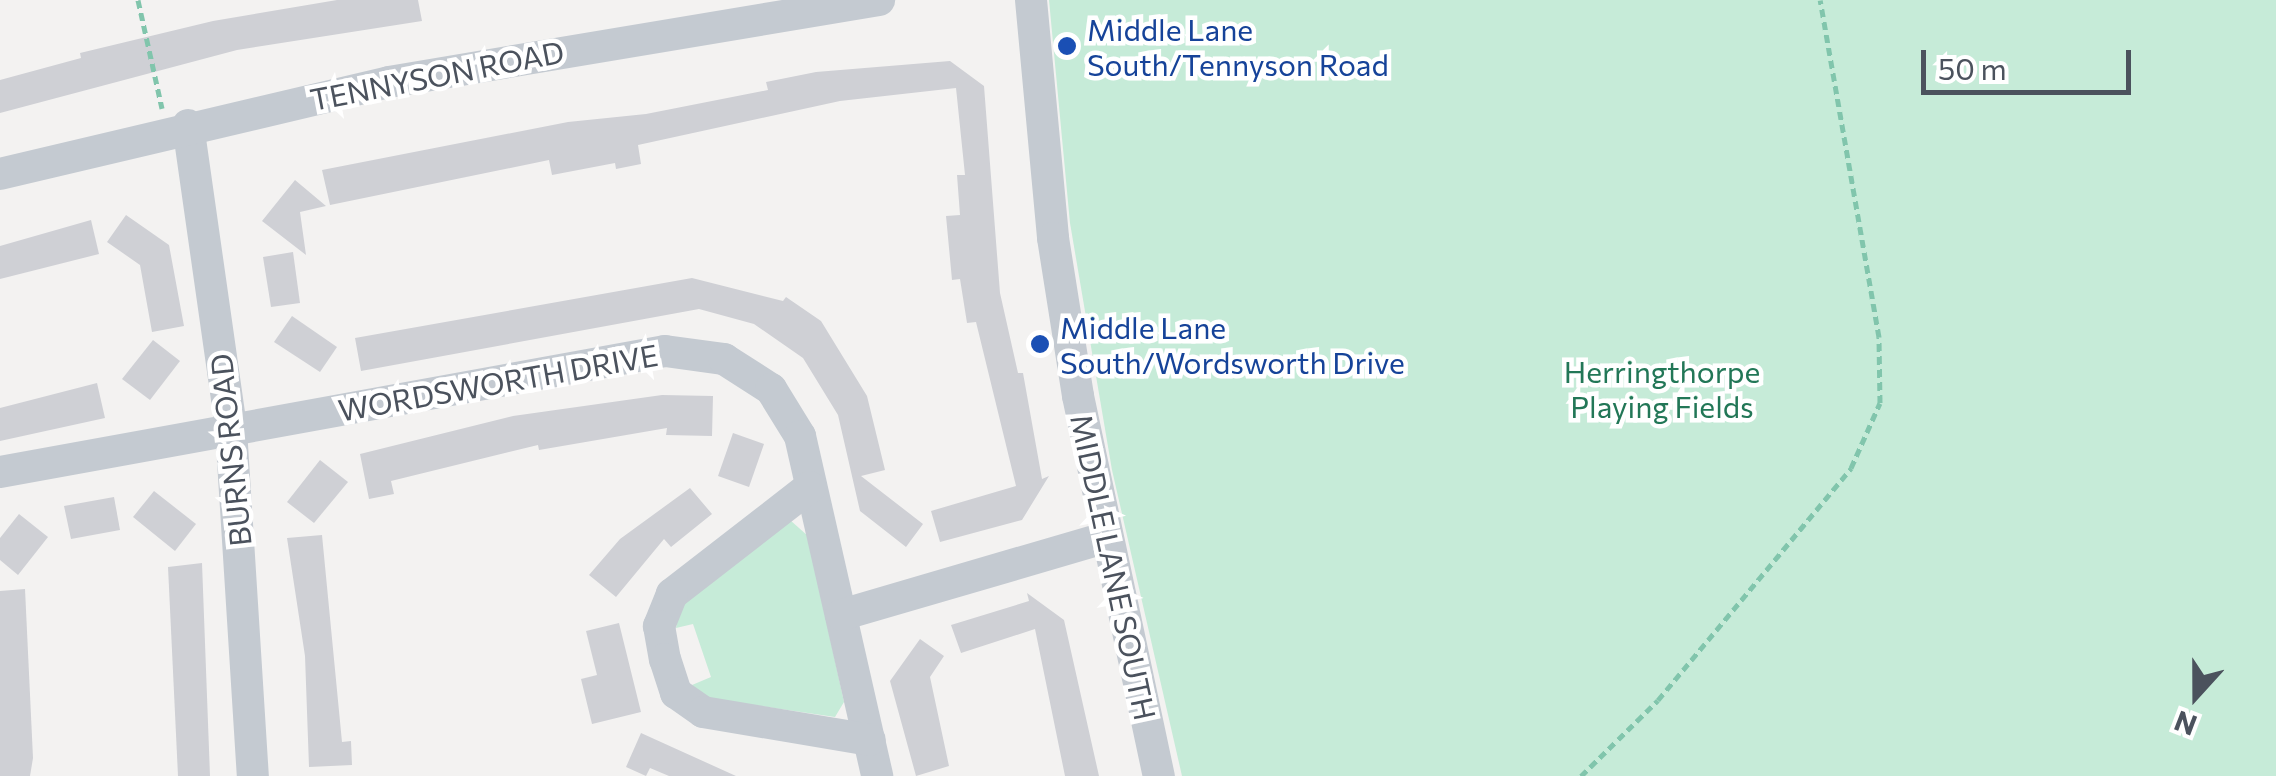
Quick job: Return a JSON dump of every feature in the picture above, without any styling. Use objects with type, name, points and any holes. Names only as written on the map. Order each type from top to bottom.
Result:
[{"type":"street","name":"TENNYSON ROAD","points":[[0,174],[178,128],[605,43],[879,0]]},
{"type":"street","name":"MIDDLE LANE SOUTH","points":[[1032,0],[1053,238],[1107,538],[1159,776]]},
{"type":"street","name":"BURNS ROAD","points":[[178,128],[232,429],[252,776]]},
{"type":"street","name":"WORDSWORTH DRIVE","points":[[0,472],[665,351],[696,352],[724,359],[771,389],[800,436],[877,776]]},
{"type":"street","points":[[810,487],[672,594],[659,626],[665,659],[676,694],[703,712],[870,740]]},
{"type":"street","points":[[841,615],[1107,538]]},
{"type":"path","points":[[138,0],[178,128]]},
{"type":"path","points":[[1582,776],[1658,700],[1851,468],[1880,404],[1879,337],[1820,0]]},
{"type":"green space","name":"Herringthorpe Playing Fields","points":[[1049,0],[2276,0],[2276,776],[1182,776],[1112,470],[1070,223]]},
{"type":"green space","points":[[790,520],[808,536],[844,702],[835,717],[705,698],[692,685],[711,677],[693,624],[676,628],[681,600]]},
{"type":"building","points":[[337,0],[418,0],[422,21],[237,50],[0,113],[0,80],[81,58],[80,53],[213,21]]},
{"type":"building","points":[[950,61],[984,86],[1000,293],[1018,373],[1023,373],[1042,479],[1049,476],[1022,520],[940,542],[931,511],[1016,486],[976,322],[967,323],[960,279],[952,280],[946,216],[960,215],[957,175],[965,175],[956,88],[840,101],[638,145],[641,164],[616,169],[615,163],[552,175],[549,160],[330,205],[322,170],[568,122],[646,114],[768,90],[766,82],[816,72]]},
{"type":"building","points":[[295,180],[326,206],[300,212],[306,255],[262,221]]},
{"type":"building","points":[[126,215],[169,245],[184,326],[152,332],[140,265],[107,242]]},
{"type":"building","points":[[91,220],[99,254],[0,279],[0,246]]},
{"type":"building","points":[[293,252],[300,303],[271,307],[263,257]]},
{"type":"building","points":[[692,278],[783,301],[786,297],[821,321],[867,396],[885,470],[861,476],[923,524],[906,547],[860,511],[838,415],[803,358],[754,324],[699,309],[361,371],[355,338]]},
{"type":"building","points":[[292,316],[337,347],[320,372],[274,342]]},
{"type":"building","points":[[153,340],[180,361],[150,400],[122,379]]},
{"type":"building","points":[[97,383],[105,418],[0,441],[0,408]]},
{"type":"building","points":[[662,395],[713,396],[712,436],[666,435],[667,428],[539,450],[538,445],[391,481],[394,494],[369,499],[360,454],[513,416]]},
{"type":"building","points":[[733,433],[764,444],[749,487],[718,476]]},
{"type":"building","points":[[320,460],[348,482],[314,523],[287,502]]},
{"type":"building","points":[[690,488],[712,514],[671,547],[664,539],[616,597],[589,575],[620,539]]},
{"type":"building","points":[[154,491],[196,524],[175,551],[133,517]]},
{"type":"building","points":[[114,497],[120,530],[71,539],[64,506]]},
{"type":"building","points":[[19,514],[48,537],[18,575],[0,560],[0,538]]},
{"type":"building","points":[[322,535],[342,742],[351,741],[352,765],[309,767],[305,656],[287,538]]},
{"type":"building","points":[[202,563],[210,776],[178,776],[168,567]]},
{"type":"building","points":[[25,589],[33,758],[30,776],[0,776],[0,591]]},
{"type":"building","points":[[1027,593],[1064,620],[1099,776],[1065,776],[1035,629],[961,653],[951,625],[1029,601]]},
{"type":"building","points":[[619,623],[641,712],[592,724],[581,679],[597,675],[586,631]]},
{"type":"building","points":[[920,639],[944,656],[930,677],[949,766],[916,776],[890,681]]},
{"type":"building","points":[[641,733],[736,776],[669,776],[650,768],[646,776],[626,767]]},
{"type":"place","name":"Middle Lane South/Tennyson Road","points":[[1067,46]]},
{"type":"place","name":"Middle Lane South/Wordsworth Drive","points":[[1040,344]]}]
